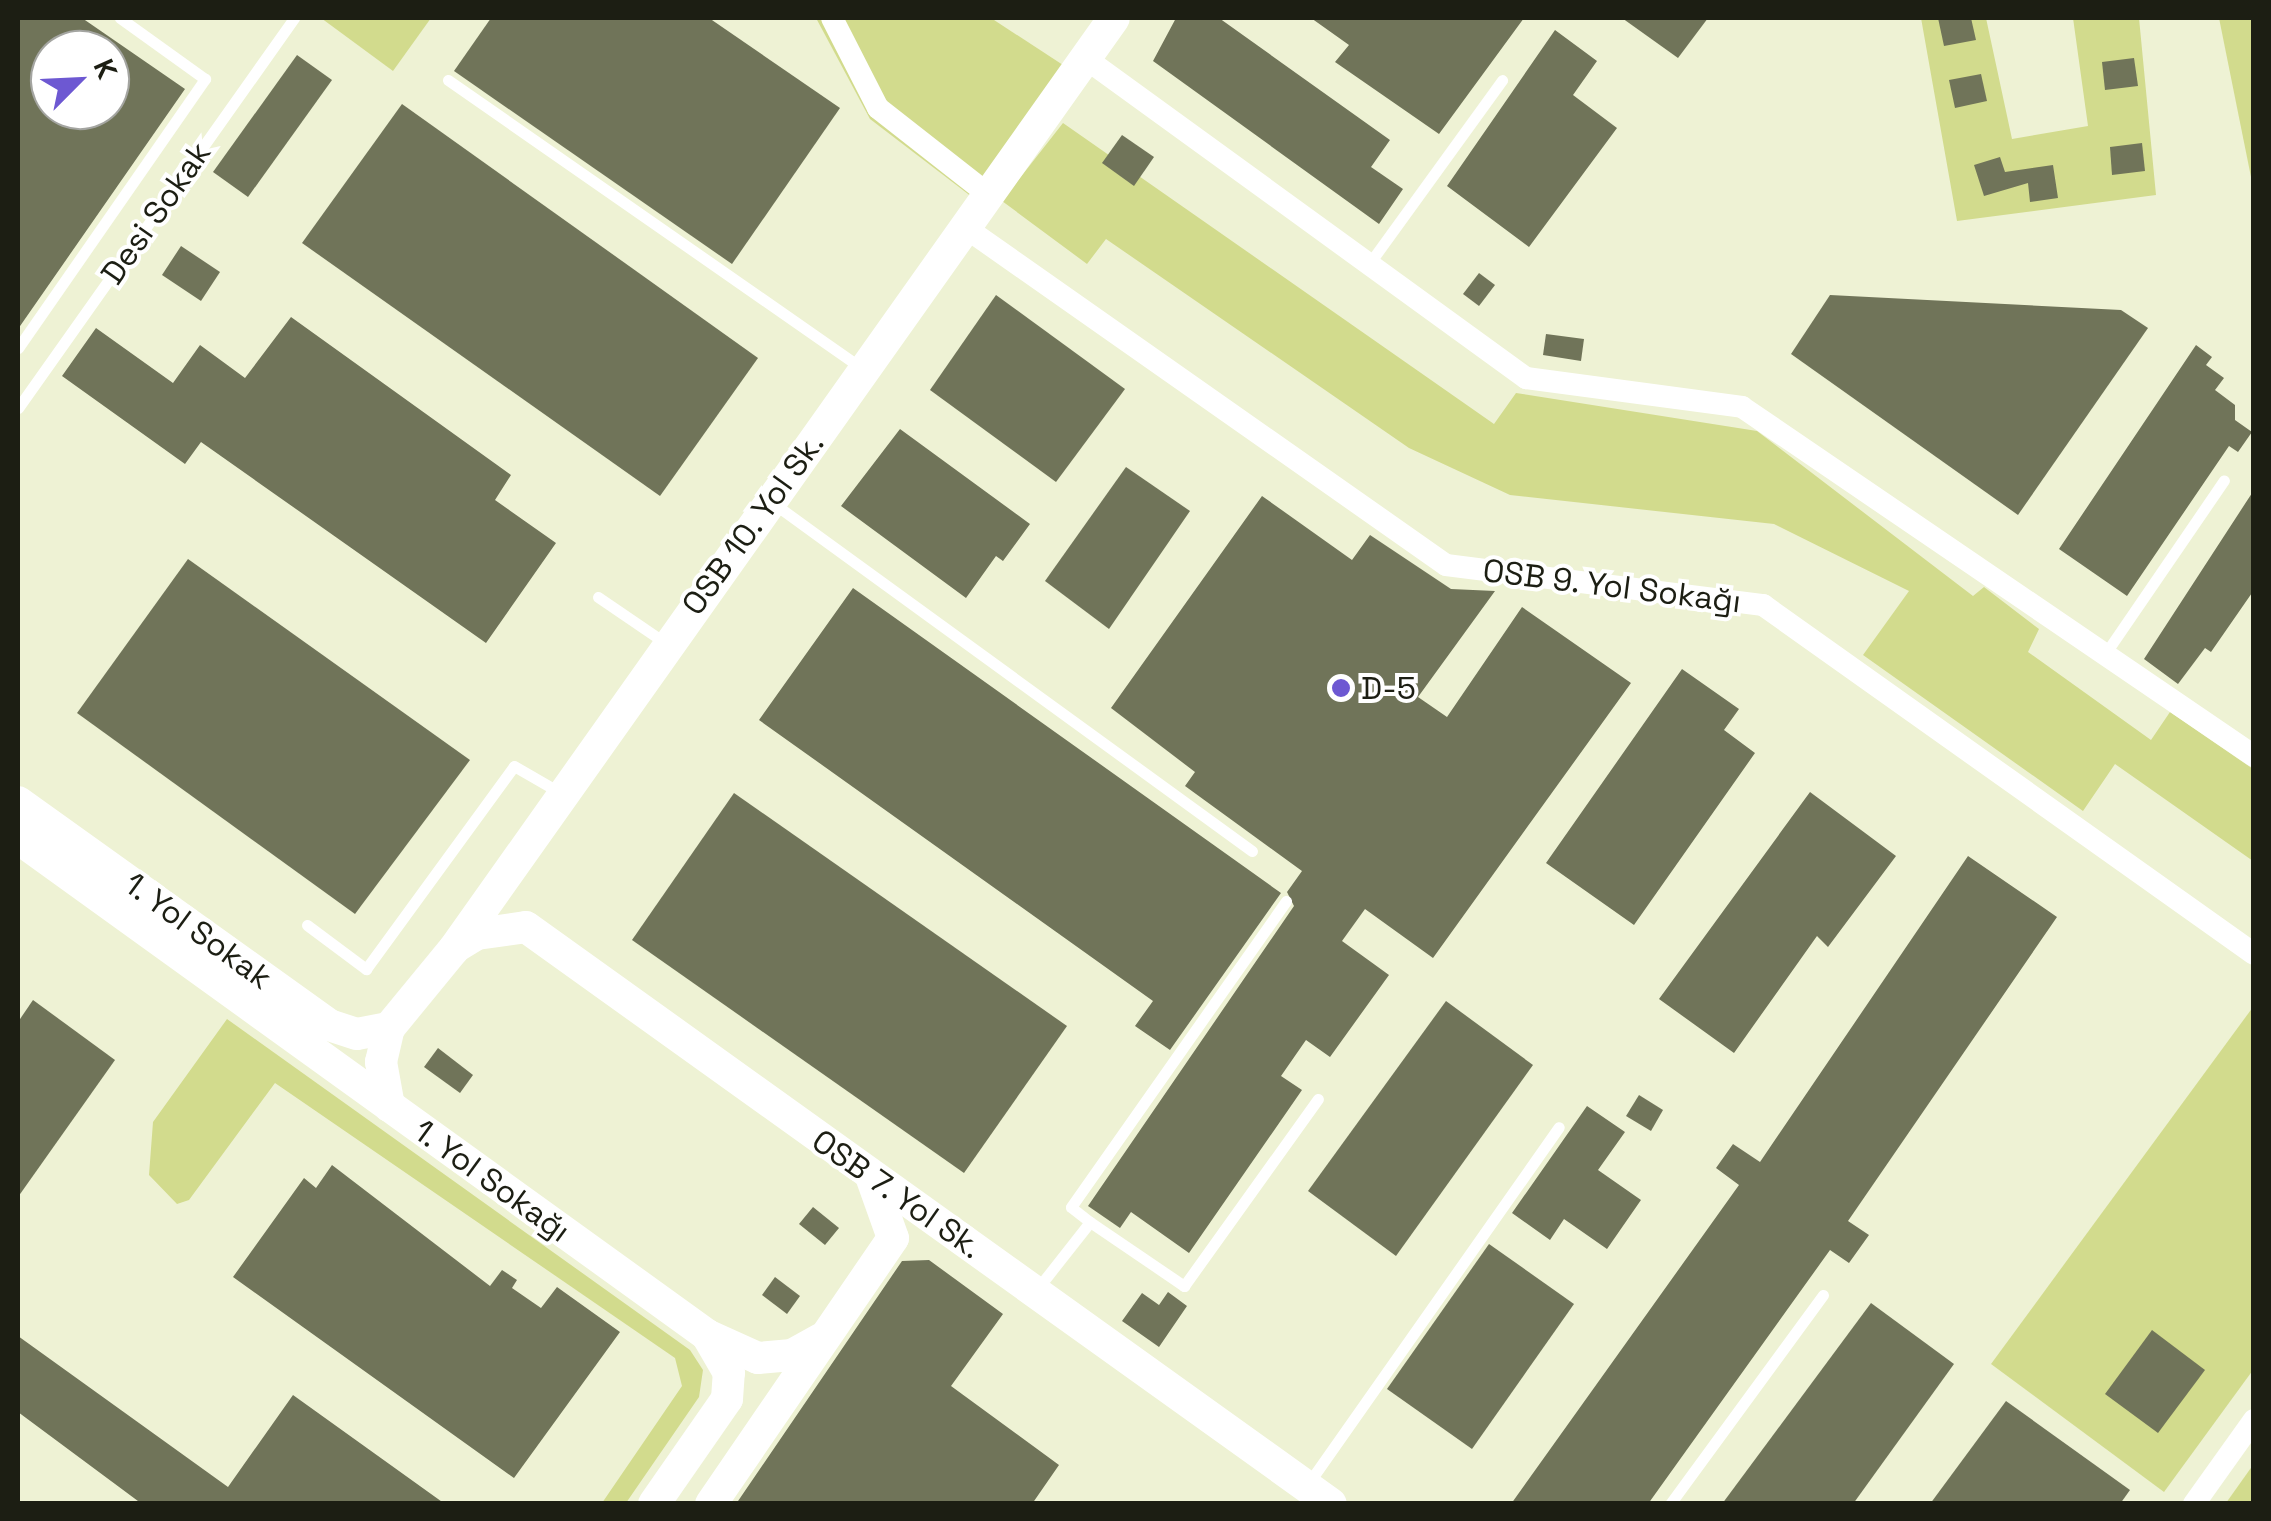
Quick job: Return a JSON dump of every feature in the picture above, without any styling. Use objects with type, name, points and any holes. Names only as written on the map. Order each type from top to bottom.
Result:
[{"type":"street","points":[[832,18],[878,108],[989,194]]},
{"type":"street","name":"OSB 10. Yol Sk.","points":[[389,1028],[454,949],[561,792],[1114,18]]},
{"type":"street","points":[[1085,58],[1526,378],[1742,407],[2103,657],[2254,756]]},
{"type":"street","name":"OSB 9. Yol Sokağı","points":[[966,228],[1446,565],[1763,605],[2254,954]]},
{"type":"street","name":"1. Yol Sokak","points":[[18,802],[244,981],[357,1034],[389,1028]]},
{"type":"street","name":"1. Yol Sokağı","points":[[18,838],[244,981],[389,1106],[707,1335],[758,1358],[792,1355],[821,1338]]},
{"type":"street","points":[[454,949],[477,934],[526,927],[519,894],[524,846]]},
{"type":"street","name":"OSB 7. Yol Sk.","points":[[526,927],[871,1178],[1319,1495]]},
{"type":"street","points":[[389,1028],[380,1062],[389,1106]]},
{"type":"street","points":[[871,1178],[893,1238]]},
{"type":"street","points":[[710,1504],[893,1238],[946,1228]]},
{"type":"street","points":[[654,1504],[728,1399],[729,1374],[707,1335]]},
{"type":"street","points":[[2194,1504],[2254,1420]]},
{"type":"lane","points":[[18,348],[205,78],[120,18]]},
{"type":"lane","name":"Desi Sokak","points":[[18,408],[294,18]]},
{"type":"lane","points":[[448,80],[864,370]]},
{"type":"lane","points":[[1369,264],[1502,80]]},
{"type":"lane","points":[[2103,657],[2224,480]]},
{"type":"lane","points":[[770,501],[1252,851]]},
{"type":"lane","points":[[598,597],[667,644]]},
{"type":"lane","points":[[306,926],[366,969],[514,766],[561,792]]},
{"type":"lane","points":[[1286,901],[1071,1207],[1184,1286],[1318,1099]]},
{"type":"lane","points":[[1319,1495],[1558,1127]]},
{"type":"lane","points":[[1036,1292],[1090,1222]]},
{"type":"lane","points":[[1670,1504],[1823,1295]]},
{"type":"green space","points":[[321,18],[431,18],[393,71]]},
{"type":"green space","points":[[816,18],[991,18],[1063,65],[972,197],[870,119]]},
{"type":"green space","points":[[1921,18],[1986,18],[2012,139],[2088,126],[2073,18],[2139,18],[2156,195],[1957,221]]},
{"type":"green space","points":[[2219,18],[2253,18],[2253,187]]},
{"type":"green space","points":[[1063,123],[1494,424],[1516,393],[1757,431],[1973,596],[1984,587],[2039,629],[2028,652],[2151,740],[2170,712],[2253,769],[2253,861],[2115,764],[2083,811],[1863,655],[1909,591],[1774,524],[1510,495],[1409,448],[1106,239],[1087,264],[1002,201]]},
{"type":"green space","points":[[2253,1007],[2253,1370],[2164,1492],[1991,1364]]},
{"type":"green space","points":[[227,1019],[690,1350],[703,1370],[699,1397],[626,1503],[602,1503],[682,1386],[675,1358],[275,1083],[189,1200],[177,1204],[149,1175],[153,1122]]},
{"type":"green space","points":[[2253,1465],[2253,1503],[2226,1503]]},
{"type":"building","points":[[18,18],[82,18],[99,30],[30,30],[30,130],[130,130],[130,51],[185,89],[18,329]]},
{"type":"building","points":[[491,18],[709,18],[840,108],[732,264],[454,71]]},
{"type":"building","points":[[1176,18],[1219,18],[1390,140],[1371,167],[1403,189],[1379,224],[1153,61]]},
{"type":"building","points":[[1311,18],[1524,18],[1439,134],[1335,62],[1349,45]]},
{"type":"building","points":[[1622,18],[1708,18],[1678,58]]},
{"type":"building","points":[[1938,18],[1971,18],[1976,40],[1944,46]]},
{"type":"building","points":[[1555,30],[1597,61],[1573,95],[1617,128],[1529,247],[1447,186]]},
{"type":"building","points":[[297,55],[332,80],[248,197],[213,172]]},
{"type":"building","points":[[2134,58],[2138,86],[2105,90],[2102,62]]},
{"type":"building","points":[[1981,74],[1987,101],[1955,108],[1949,80]]},
{"type":"building","points":[[402,104],[758,358],[660,496],[302,243]]},
{"type":"building","points":[[1122,135],[1154,157],[1134,186],[1102,163]]},
{"type":"building","points":[[2142,143],[2145,171],[2112,175],[2110,147]]},
{"type":"building","points":[[2000,157],[2005,172],[2053,165],[2058,198],[2030,202],[2028,183],[1984,196],[1974,165]]},
{"type":"building","points":[[181,246],[220,272],[201,301],[162,275]]},
{"type":"building","points":[[1479,273],[1495,285],[1479,306],[1463,294]]},
{"type":"building","points":[[996,295],[1125,389],[1056,482],[930,390]]},
{"type":"building","points":[[1830,295],[2121,310],[2148,328],[2018,515],[1791,354]]},
{"type":"building","points":[[291,317],[511,475],[495,500],[556,543],[486,643],[201,442],[185,464],[62,376],[96,328],[173,383],[200,345],[245,378]]},
{"type":"building","points":[[1546,334],[1584,339],[1581,361],[1543,355]]},
{"type":"building","points":[[2196,345],[2212,357],[2206,365],[2224,378],[2215,390],[2235,405],[2235,420],[2252,432],[2238,452],[2229,446],[2127,596],[2059,549]]},
{"type":"building","points":[[900,429],[1030,524],[1003,561],[996,556],[966,598],[841,506]]},
{"type":"building","points":[[1126,467],[1190,511],[1109,629],[1045,581]]},
{"type":"building","points":[[2254,490],[2254,590],[2211,652],[2205,648],[2178,684],[2144,659]]},
{"type":"building","points":[[1262,496],[1352,560],[1370,535],[1451,589],[1495,591],[1418,697],[1447,717],[1522,607],[1631,683],[1433,958],[1365,909],[1342,941],[1389,975],[1330,1057],[1306,1040],[1281,1076],[1302,1090],[1189,1253],[1131,1212],[1120,1228],[1088,1206],[1294,906],[1287,892],[1302,871],[1185,786],[1195,772],[1111,708]]},
{"type":"building","points":[[188,559],[470,760],[355,914],[77,713]]},
{"type":"building","points":[[853,588],[1281,893],[1170,1050],[1135,1026],[1153,1001],[759,720]]},
{"type":"building","points":[[1682,669],[1739,709],[1724,730],[1755,753],[1634,925],[1546,863]]},
{"type":"building","points":[[1810,792],[1896,856],[1828,947],[1817,936],[1734,1053],[1659,999]]},
{"type":"building","points":[[734,793],[1067,1026],[964,1173],[632,940]]},
{"type":"building","points":[[1968,856],[2057,917],[1848,1221],[1869,1235],[1849,1263],[1830,1250],[1648,1504],[1511,1504],[1739,1185],[1716,1168],[1733,1144],[1760,1162]]},
{"type":"building","points":[[33,1000],[115,1060],[18,1197],[18,1022]]},
{"type":"building","points":[[1446,1001],[1533,1065],[1396,1256],[1308,1191]]},
{"type":"building","points":[[438,1048],[473,1075],[460,1093],[424,1067]]},
{"type":"building","points":[[1639,1095],[1663,1110],[1651,1131],[1626,1116]]},
{"type":"building","points":[[1587,1106],[1625,1132],[1598,1170],[1641,1200],[1607,1249],[1564,1219],[1550,1240],[1512,1213]]},
{"type":"building","points":[[332,1165],[490,1286],[502,1270],[517,1280],[512,1288],[541,1308],[557,1287],[620,1332],[514,1478],[233,1277],[304,1178],[316,1188]]},
{"type":"building","points":[[813,1207],[839,1228],[825,1245],[799,1224]]},
{"type":"building","points":[[1489,1244],[1574,1304],[1472,1449],[1387,1389]]},
{"type":"building","points":[[929,1260],[1003,1314],[951,1386],[1059,1465],[1032,1504],[736,1504],[902,1261]]},
{"type":"building","points":[[775,1277],[800,1296],[787,1314],[762,1295]]},
{"type":"building","points":[[1168,1292],[1187,1306],[1159,1347],[1122,1321],[1142,1293],[1159,1305]]},
{"type":"building","points":[[1871,1303],[1954,1364],[1853,1504],[1722,1504]]},
{"type":"building","points":[[2152,1330],[2205,1370],[2158,1433],[2105,1394]]},
{"type":"building","points":[[18,1336],[228,1487],[293,1395],[445,1504],[142,1504],[18,1412]]},
{"type":"building","points":[[2006,1401],[2130,1490],[2120,1504],[1930,1504]]},
{"type":"place","name":"D-5","points":[[1341,688]]}]
